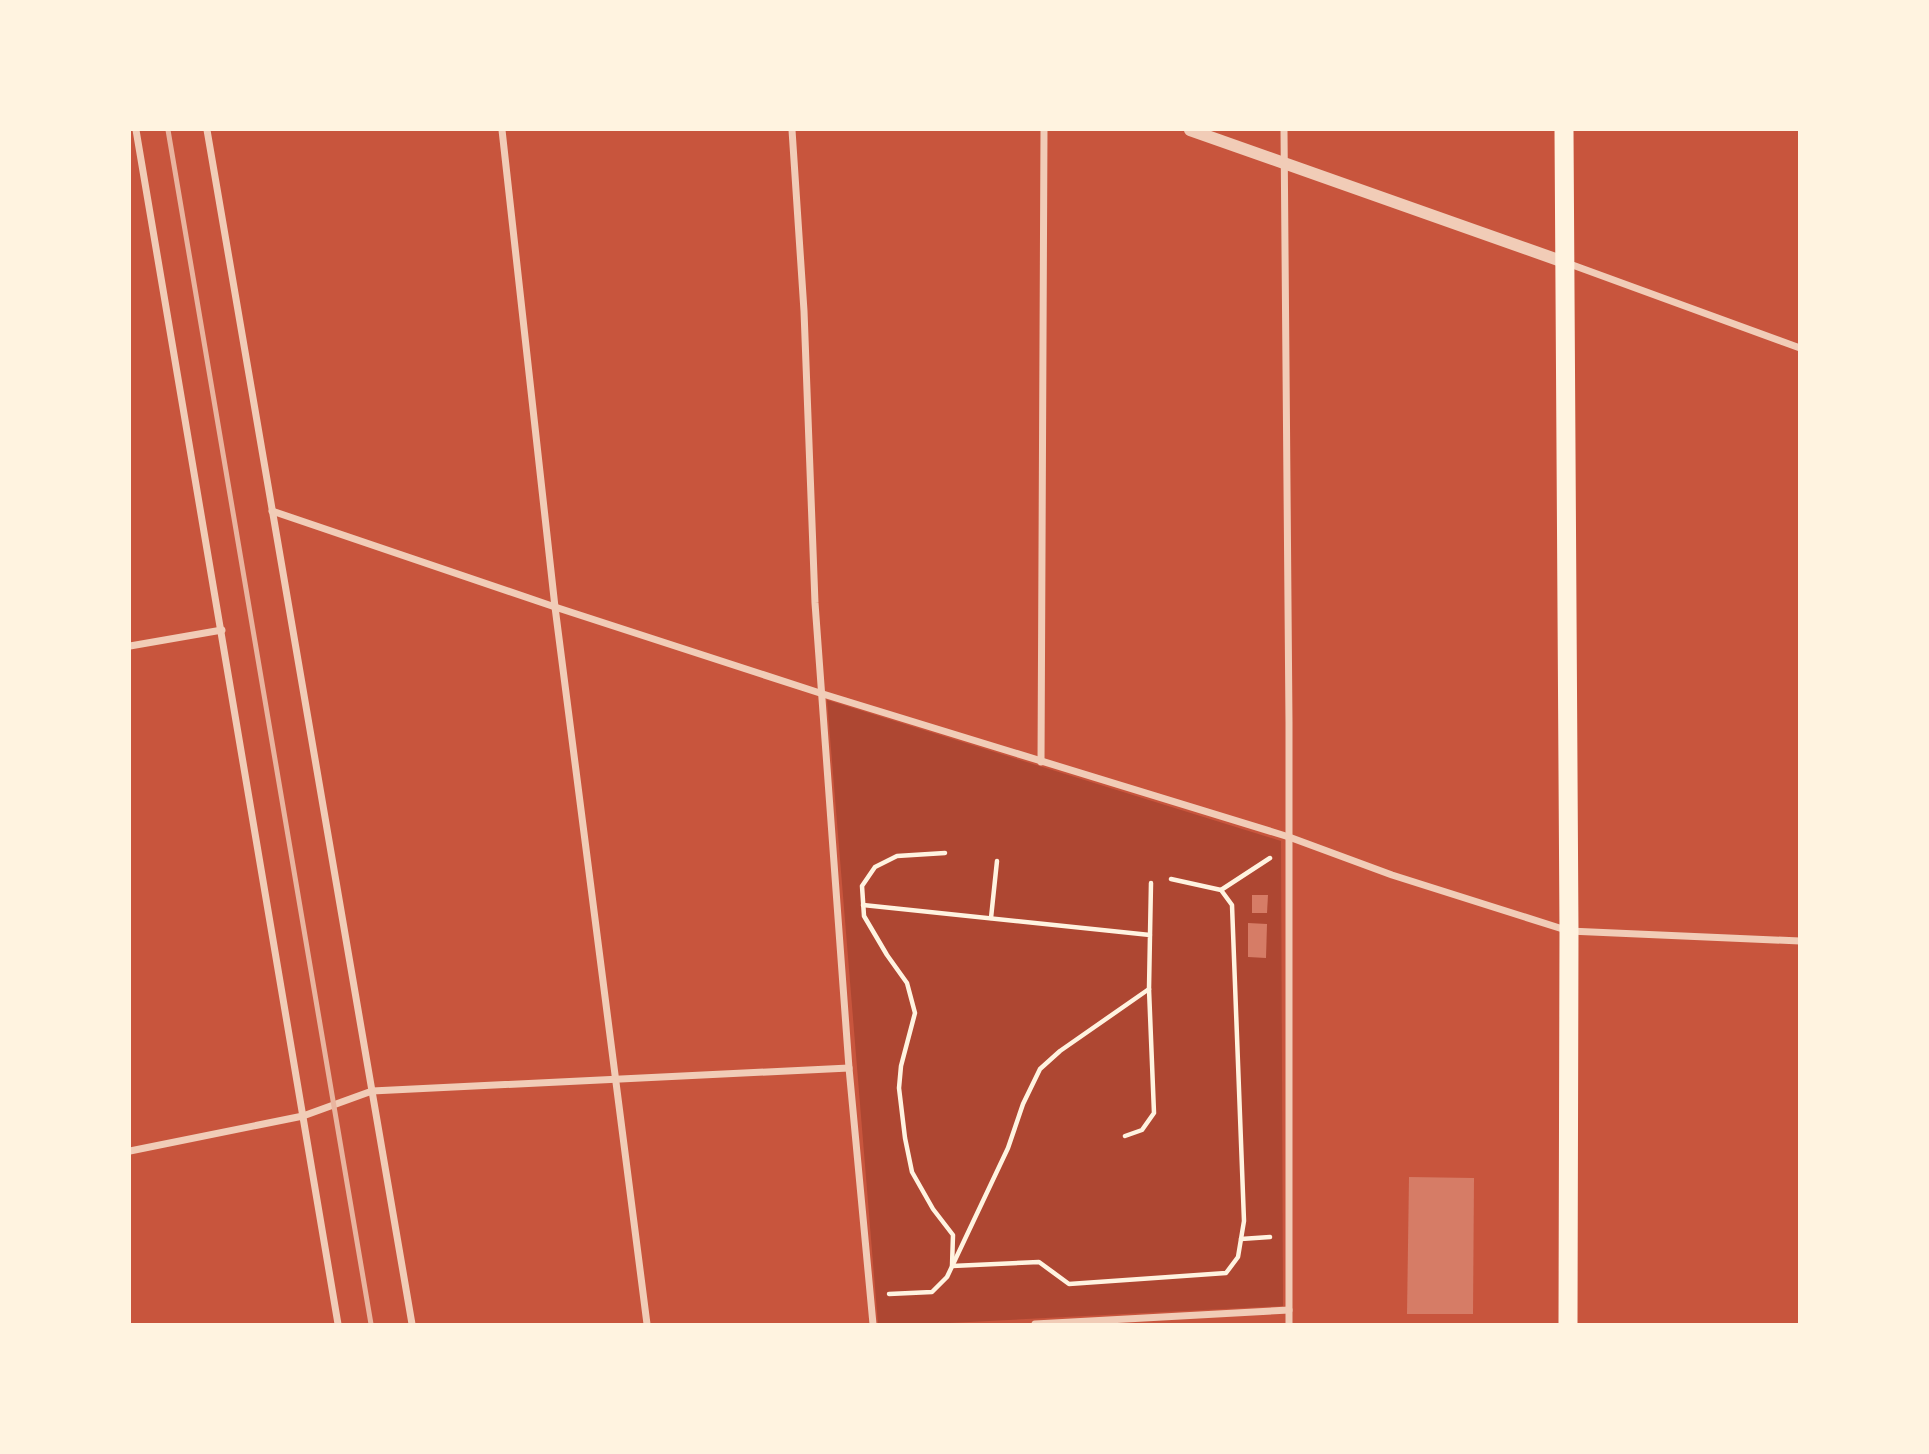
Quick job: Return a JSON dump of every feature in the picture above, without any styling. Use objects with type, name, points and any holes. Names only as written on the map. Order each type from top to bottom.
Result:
[{"type":"highway","points":[[1564,130],[1569,931],[1568,1325]]},
{"type":"street","points":[[136,130],[338,1325]]},
{"type":"street","points":[[207,130],[412,1325]]},
{"type":"street","points":[[502,130],[555,607],[647,1325]]},
{"type":"street","points":[[792,130],[804,311],[815,603],[849,1068],[873,1325]]},
{"type":"street","points":[[1041,762],[1044,130]]},
{"type":"street","points":[[1190,130],[1800,348]]},
{"type":"street","points":[[1284,130],[1289,1325]]},
{"type":"street","points":[[272,510],[555,607],[823,694],[1289,837],[1392,875],[1569,931],[1800,941]]},
{"type":"street","points":[[130,646],[222,630]]},
{"type":"street","points":[[130,1151],[303,1116],[372,1091],[849,1068]]},
{"type":"street","points":[[1035,1325],[1289,1310]]},
{"type":"path","points":[[1221,890],[1288,846]]},
{"type":"path","points":[[945,853],[897,856],[875,867],[862,886],[864,916],[907,983],[915,1013],[901,1066],[899,1088],[905,1138],[912,1172],[933,1209],[953,1235],[952,1266]]},
{"type":"path","points":[[991,918],[997,861]]},
{"type":"path","points":[[952,1266],[1039,1262],[1069,1284],[1226,1273],[1238,1257],[1244,1221],[1232,905],[1221,890],[1171,878]]},
{"type":"path","points":[[1125,1136],[1142,1130],[1154,1114],[1149,989],[1151,883]]},
{"type":"path","points":[[863,905],[1150,935]]},
{"type":"path","points":[[870,1295],[932,1292],[947,1277],[1008,1149],[1023,1104],[1040,1069],[1060,1051],[1149,989]]},
{"type":"path","points":[[1241,1239],[1289,1236]]},
{"type":"shaded area","points":[[827,700],[1281,841],[1283,1306],[930,1324],[878,1324]]},
{"type":"building","points":[[1252,895],[1268,895],[1267,913],[1252,913]]},
{"type":"building","points":[[1248,923],[1267,924],[1266,958],[1248,957]]},
{"type":"building","points":[[1409,1177],[1474,1178],[1473,1314],[1407,1314]]},
{"type":"railway","points":[[168,130],[371,1324]]}]
